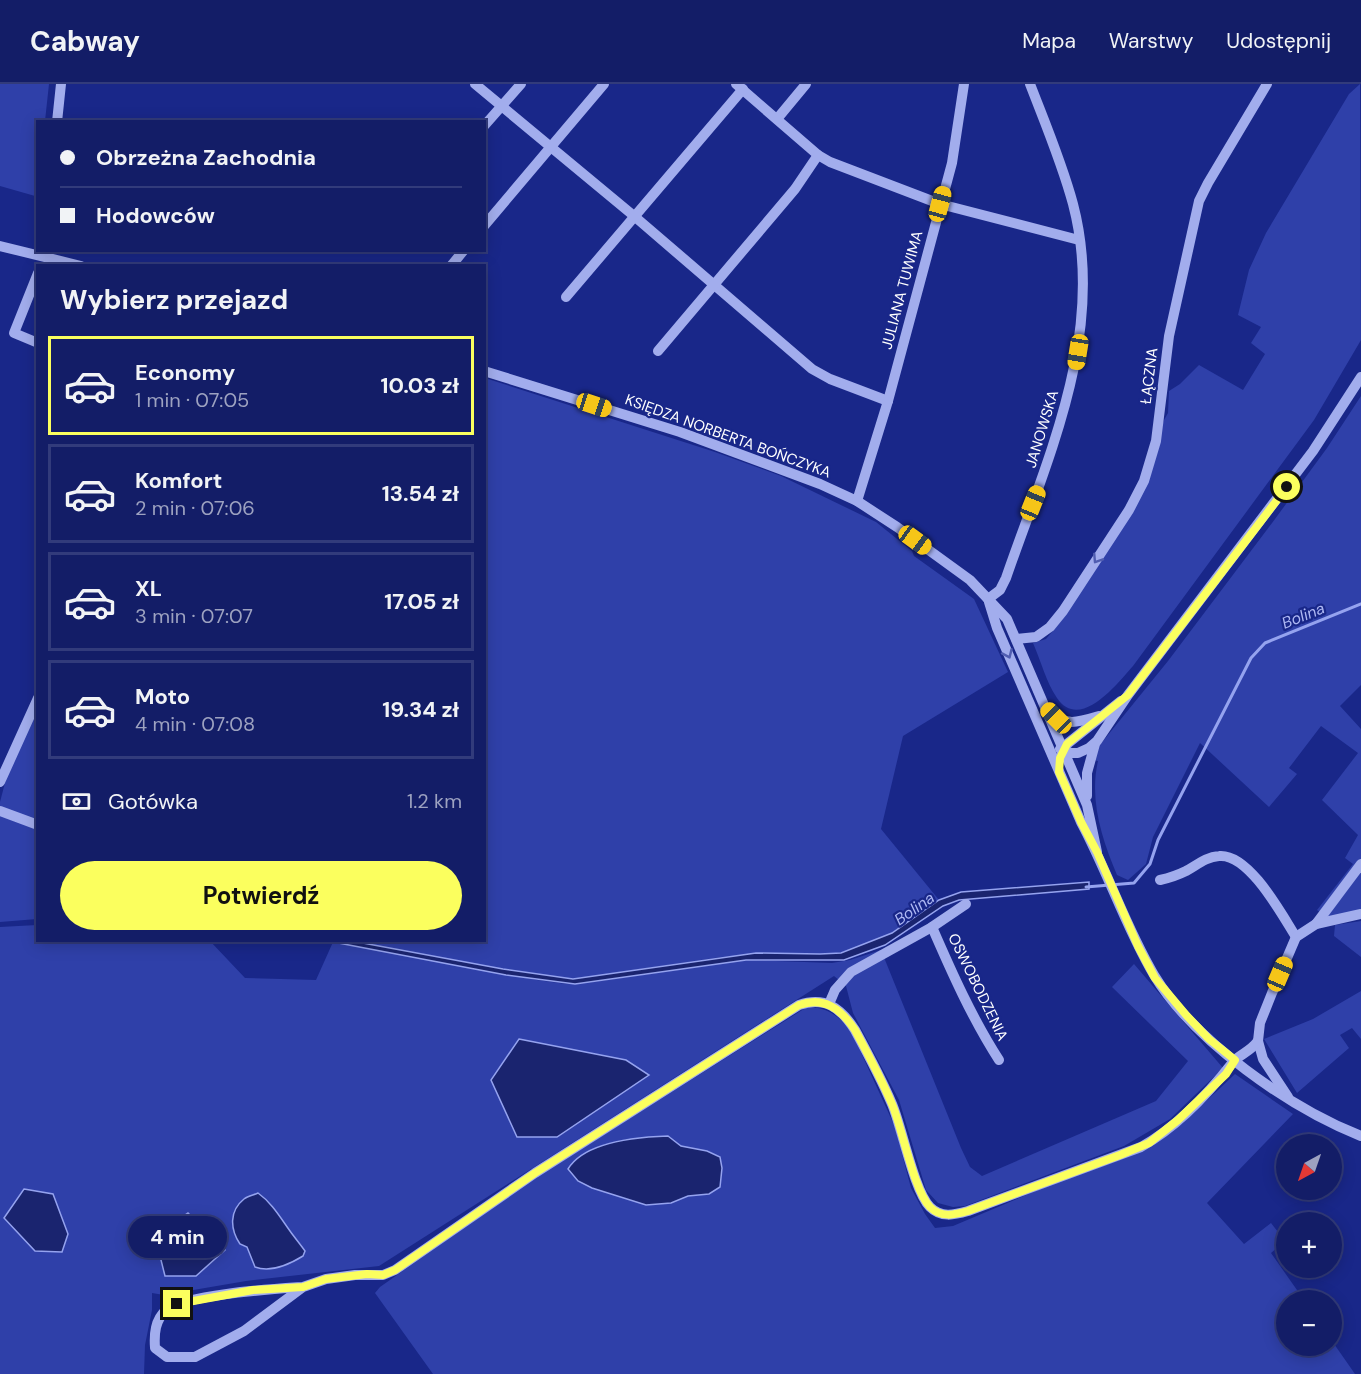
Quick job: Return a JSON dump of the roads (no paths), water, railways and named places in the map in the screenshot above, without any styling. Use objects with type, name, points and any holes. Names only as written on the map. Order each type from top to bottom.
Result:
[{"type":"street","points":[[57,120],[61,84]]},
{"type":"street","points":[[475,84],[634,216],[812,369],[830,379],[888,401]]},
{"type":"street","points":[[486,124],[521,84]]},
{"type":"street","points":[[486,224],[604,84]]},
{"type":"street","points":[[777,119],[806,84]]},
{"type":"street","name":"JULIANA TUWIMA","points":[[857,501],[888,401],[953,154],[964,84]]},
{"type":"street","name":"JANOWSKA","points":[[988,599],[1000,590],[1006,578],[1041,483],[1074,373],[1081,331],[1082,262],[1073,205],[1030,84]]},
{"type":"street","name":"ŁĄCZNA","points":[[1016,639],[1036,637],[1050,627],[1063,611],[1129,510],[1144,481],[1155,441],[1169,336],[1199,201],[1267,84]]},
{"type":"street","points":[[566,297],[739,87],[818,155],[830,162],[940,204],[1079,240]]},
{"type":"street","points":[[658,351],[795,189],[818,155]]},
{"type":"street","points":[[0,246],[73,264]]},
{"type":"street","points":[[453,264],[462,252]]},
{"type":"street","points":[[36,278],[14,333],[36,342]]},
{"type":"street","name":"KSIĘDZA NORBERTA BOŃCZYKA","points":[[486,372],[680,432],[788,471],[857,501]]},
{"type":"street","points":[[1087,805],[1088,773],[1097,741],[1128,695],[1313,451],[1361,377]]},
{"type":"street","points":[[857,501],[970,580],[1007,619],[1087,805],[1097,852]]},
{"type":"street","points":[[988,599],[997,628],[1081,822],[1155,978],[1209,1039],[1250,1072],[1291,1102],[1315,1116],[1361,1136]]},
{"type":"street","points":[[1059,772],[1060,758],[1067,744],[1128,695]]},
{"type":"street","points":[[0,782],[36,702]]},
{"type":"street","points":[[1045,707],[1056,718],[1067,722],[1078,722],[1102,715]]},
{"type":"street","points":[[1043,733],[1055,747],[1071,753],[1083,752],[1097,741]]},
{"type":"street","points":[[0,811],[36,824]]},
{"type":"street","points":[[1160,880],[1188,870],[1206,859],[1220,855],[1231,857],[1254,875],[1296,937]]},
{"type":"street","points":[[1250,1072],[1260,1023],[1296,937],[1316,924],[1361,864]]},
{"type":"street","points":[[829,1004],[836,990],[850,972],[932,927],[966,904]]},
{"type":"street","points":[[1316,924],[1361,914]]},
{"type":"street","name":"OSWOBODZENIA","points":[[932,927],[981,1032],[999,1060]]},
{"type":"street","points":[[303,1287],[243,1331],[195,1357],[166,1357],[155,1348],[154,1329],[165,1311],[177,1304],[253,1290],[303,1287],[326,1279],[367,1274],[383,1275],[395,1270],[535,1173],[799,1005],[810,1001],[829,1004],[851,1024],[888,1095],[925,1200],[936,1212],[945,1215],[956,1215],[968,1211],[1141,1147],[1158,1137],[1178,1120],[1226,1074],[1235,1060],[1255,1045]]},
{"type":"street","points":[[1255,1045],[1291,1102]]},
{"type":"street","points":[[1250,1072],[1253,1073],[1258,1069],[1263,1059]]},
{"type":"waterway","name":"Bolina","points":[[1086,887],[1134,883],[1150,864],[1158,840],[1251,658],[1265,643],[1361,604]]}]
